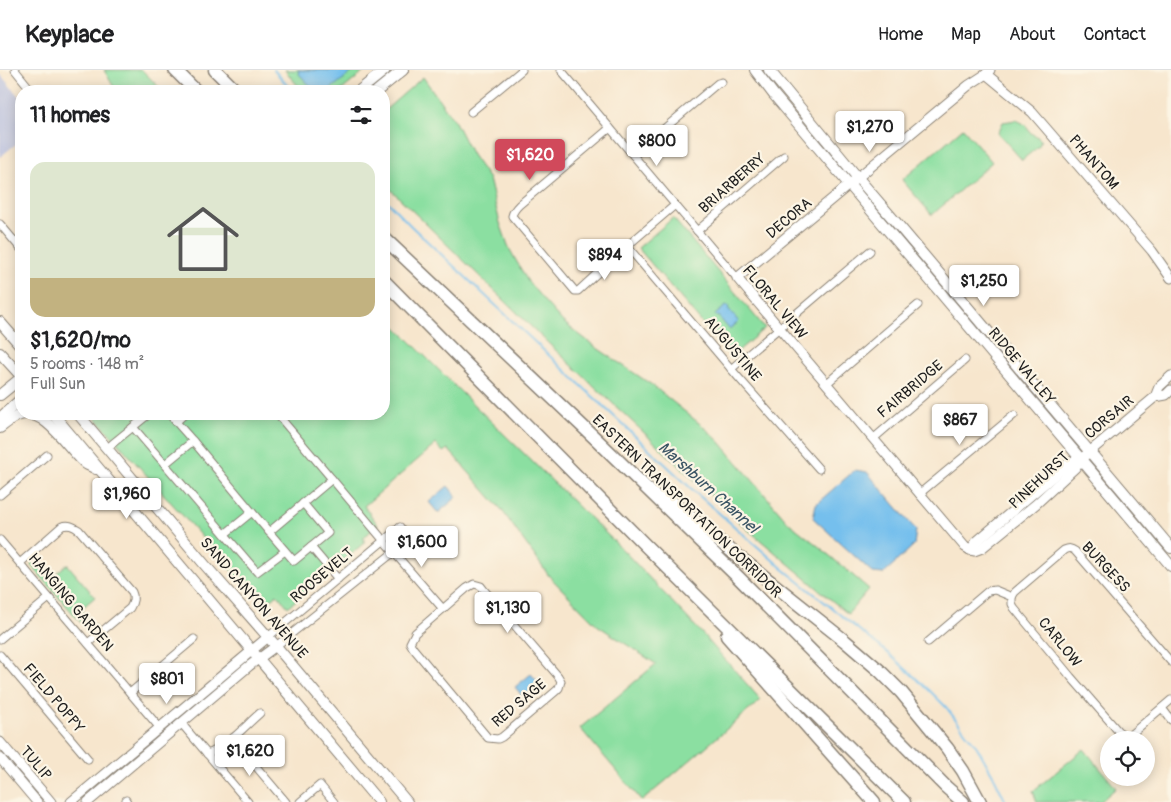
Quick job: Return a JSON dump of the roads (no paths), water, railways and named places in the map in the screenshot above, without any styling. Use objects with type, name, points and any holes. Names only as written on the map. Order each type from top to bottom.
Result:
[{"type":"highway","points":[[175,70],[190,85]]},
{"type":"highway","points":[[215,70],[230,85]]},
{"type":"highway","name":"EASTERN TRANSPORTATION CORRIDOR","points":[[390,244],[738,577],[963,802]]},
{"type":"highway","points":[[390,287],[643,543],[904,802]]},
{"type":"highway","points":[[597,440],[880,671],[921,715],[952,755],[980,802]]},
{"type":"highway","points":[[704,603],[730,640],[874,802]]},
{"type":"main road","points":[[366,85],[385,70]]},
{"type":"main road","points":[[384,85],[403,70]]},
{"type":"main road","name":"RIDGE VALLEY","points":[[755,70],[774,95],[854,182],[906,234],[1171,548]]},
{"type":"main road","name":"RIDGE VALLEY","points":[[769,70],[854,182],[1171,566]]},
{"type":"main road","points":[[0,322],[15,339]]},
{"type":"main road","points":[[0,352],[15,370]]},
{"type":"main road","points":[[0,395],[15,382]]},
{"type":"main road","points":[[0,418],[15,404]]},
{"type":"main road","points":[[0,428],[15,418]]},
{"type":"main road","points":[[42,420],[56,430],[86,464],[102,472]]},
{"type":"main road","points":[[58,420],[379,802]]},
{"type":"main road","name":"SAND CANYON AVENUE","points":[[83,420],[407,802]]},
{"type":"main road","points":[[92,420],[144,481],[147,495]]},
{"type":"street","points":[[15,70],[27,85]]},
{"type":"street","points":[[471,112],[522,70]]},
{"type":"street","name":"FLORAL VIEW","points":[[561,70],[919,494],[965,547],[970,550]]},
{"type":"street","name":"DECORA","points":[[737,278],[969,85],[988,72]]},
{"type":"street","name":"PHANTOM","points":[[988,72],[1032,112],[1152,251],[1171,278]]},
{"type":"street","points":[[633,155],[718,83],[722,82]]},
{"type":"street","points":[[774,95],[783,88]]},
{"type":"street","points":[[610,128],[515,209],[512,216],[575,291],[676,205]]},
{"type":"street","name":"BRIARBERRY","points":[[697,231],[784,156]]},
{"type":"street","points":[[0,224],[15,243]]},
{"type":"street","name":"AUGUSTINE","points":[[627,246],[819,469]]},
{"type":"street","points":[[731,369],[870,251]]},
{"type":"street","points":[[826,384],[918,305]]},
{"type":"street","name":"FAIRBRIDGE","points":[[873,439],[965,360]]},
{"type":"street","name":"CORSAIR","points":[[1081,459],[1155,396],[1159,387],[1171,376]]},
{"type":"street","name":"CORSAIR","points":[[1155,396],[1166,395],[1171,390]]},
{"type":"street","points":[[919,494],[1014,415]]},
{"type":"street","points":[[112,444],[142,420]]},
{"type":"street","points":[[178,420],[176,422],[294,561],[328,533],[303,503]]},
{"type":"street","points":[[282,420],[443,609]]},
{"type":"street","points":[[134,427],[257,572],[285,551]]},
{"type":"street","points":[[165,464],[193,442]]},
{"type":"street","points":[[0,495],[47,455]]},
{"type":"street","name":"PINEHURST","points":[[970,550],[974,551],[982,548],[1036,504],[1075,468],[1081,459]]},
{"type":"street","points":[[268,532],[332,479]]},
{"type":"street","points":[[225,534],[252,512]]},
{"type":"street","points":[[20,563],[62,526],[74,526],[132,592],[134,596],[130,608],[88,643]]},
{"type":"street","name":"ROOSEVELT","points":[[71,802],[400,527],[407,536],[407,541],[259,658],[88,802]]},
{"type":"street","name":"HANGING GARDEN","points":[[0,540],[159,728]]},
{"type":"street","points":[[311,547],[338,579]]},
{"type":"street","name":"BURGESS","points":[[1012,596],[1064,550],[1068,548],[1076,550],[1171,662]]},
{"type":"street","name":"RED SAGE","points":[[474,584],[481,586],[561,681],[556,691],[498,739],[488,738],[410,643],[415,633],[443,609],[467,588],[474,584]]},
{"type":"street","points":[[928,642],[988,591],[994,590],[1012,596]]},
{"type":"street","name":"CARLOW","points":[[1012,596],[1014,608],[1071,677],[1118,731],[1124,735],[1130,735],[1171,700]]},
{"type":"street","points":[[0,639],[49,598]]},
{"type":"street","points":[[130,693],[194,639]]},
{"type":"street","name":"FIELD POPPY","points":[[0,655],[88,759]]},
{"type":"street","points":[[1162,708],[1171,720]]},
{"type":"street","points":[[207,754],[214,752],[260,713]]},
{"type":"street","points":[[182,723],[248,802]]},
{"type":"street","points":[[232,738],[286,802]]},
{"type":"street","name":"TULIP","points":[[0,742],[51,802]]},
{"type":"street","name":"TULIP","points":[[0,758],[37,802]]},
{"type":"street","points":[[300,802],[320,785],[334,802]]},
{"type":"water","points":[[298,70],[355,70],[336,85],[309,85],[299,74]]},
{"type":"water","points":[[727,305],[739,322],[729,329],[715,315]]},
{"type":"water","points":[[855,470],[867,472],[916,530],[914,545],[883,574],[873,573],[813,518],[816,504]]},
{"type":"water","points":[[448,486],[457,497],[438,513],[429,502]]},
{"type":"water","points":[[531,674],[539,683],[523,697],[515,687]]},
{"type":"waterway","name":"Marshburn Channel","points":[[274,70],[287,85]]},
{"type":"waterway","name":"Marshburn Channel","points":[[390,204],[696,493],[782,568],[889,654],[929,690],[946,707],[977,747],[1006,802]]}]
